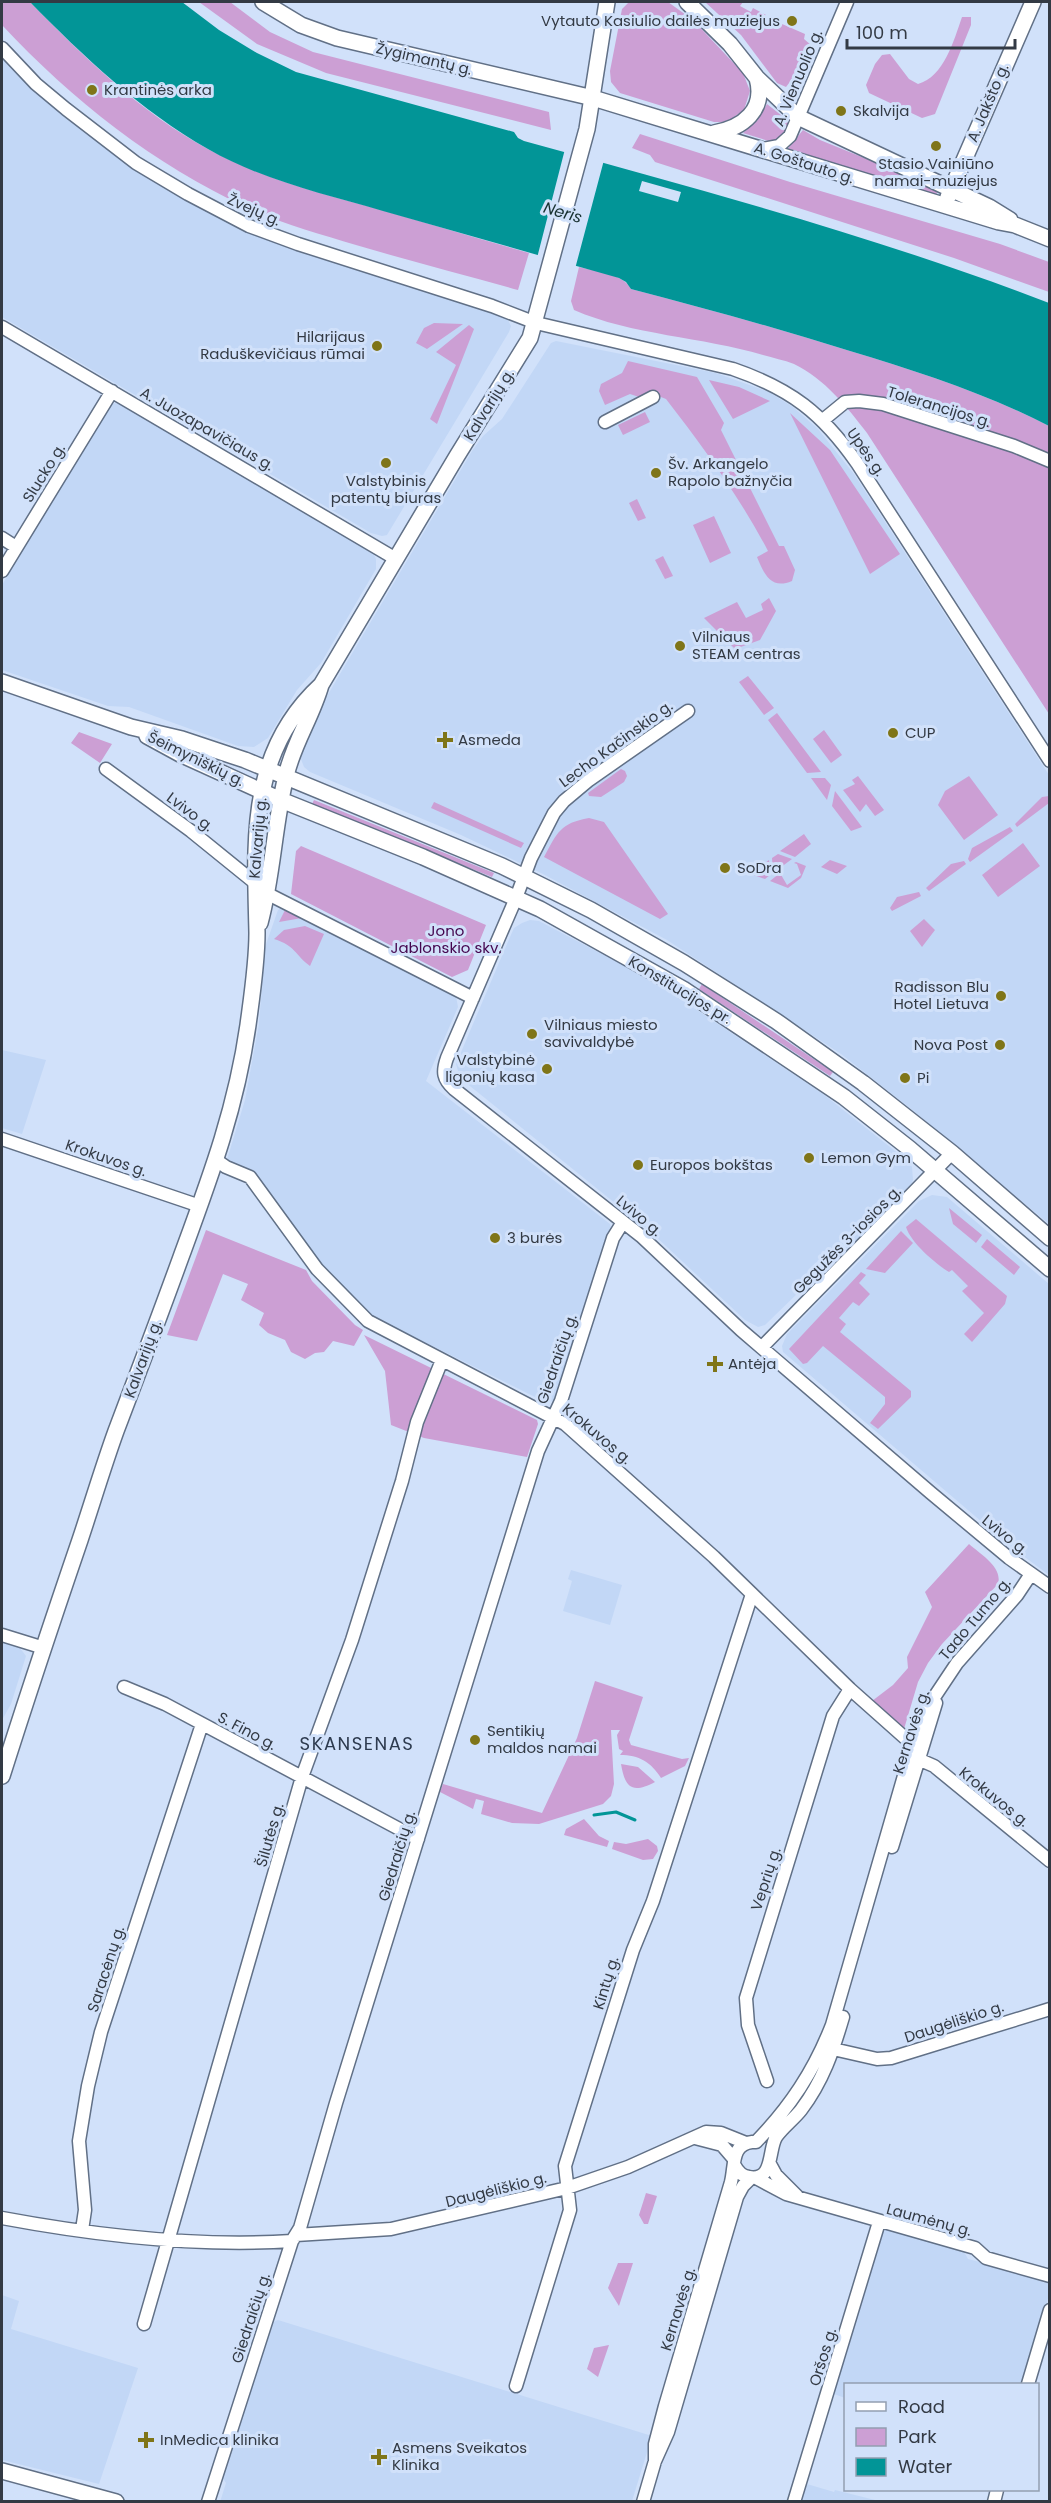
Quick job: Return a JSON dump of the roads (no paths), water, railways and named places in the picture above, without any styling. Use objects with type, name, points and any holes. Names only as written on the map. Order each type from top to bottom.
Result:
[{"type":"main road","name":"Žygimantų g.","points":[[263,2],[301,25],[337,38],[593,98]]},
{"type":"main road","points":[[604,29],[607,2]]},
{"type":"main road","points":[[604,29],[615,2]]},
{"type":"main road","name":"A. Goštauto g.","points":[[687,2],[730,44],[757,78],[798,117],[989,207],[1015,225]]},
{"type":"main road","name":"A. Jakšto g.","points":[[945,206],[1033,2]]},
{"type":"main road","name":"Kalvarijų g.","points":[[257,936],[268,894],[280,800],[286,776],[295,748],[314,709],[321,685],[530,338],[536,323],[587,129],[604,29]]},
{"type":"main road","points":[[714,134],[737,127],[752,115],[759,97],[757,78]]},
{"type":"main road","name":"A. Goštauto g.","points":[[593,98],[830,172],[1015,225],[1050,239]]},
{"type":"main road","name":"Šeimyniškių g.","points":[[2,682],[131,727],[182,739],[267,768]]},
{"type":"main road","name":"Kalvarijų g.","points":[[2,1776],[114,1437],[216,1160],[240,1077],[249,1021],[257,936],[254,882],[258,819],[267,768],[279,741],[301,703],[321,685]]},
{"type":"main road","name":"Šeimyniškių g.","points":[[131,727],[180,754],[262,791]]},
{"type":"main road","name":"Konstitucijos pr.","points":[[267,768],[524,876],[591,910],[684,963],[776,1021],[863,1083],[952,1153],[1050,1238]]},
{"type":"main road","name":"Konstitucijos pr.","points":[[262,791],[516,898],[642,966],[731,1020],[822,1080],[936,1171],[1050,1269]]},
{"type":"main road","points":[[2,2471],[81,2497],[116,2502]]},
{"type":"street","name":"A. Vienuolio g.","points":[[761,149],[779,146],[785,142],[847,2]]},
{"type":"street","name":"Žvejų g.","points":[[2,48],[36,84],[109,144],[159,178],[220,212],[273,236],[492,306],[536,323]]},
{"type":"street","name":"Upės g.","points":[[536,323],[708,363],[763,380],[796,399],[823,420],[857,463],[1050,760]]},
{"type":"street","name":"A. Juozapavičiaus g.","points":[[2,327],[396,558]]},
{"type":"street","name":"Slucko g.","points":[[2,571],[112,391]]},
{"type":"street","points":[[605,422],[653,397]]},
{"type":"street","name":"Tolerancijos g.","points":[[823,420],[845,402],[883,404],[1050,461]]},
{"type":"street","points":[[2,538],[16,547]]},
{"type":"street","name":"Lecho Kačinskio g.","points":[[473,998],[548,824],[564,801],[589,780],[688,711]]},
{"type":"street","name":"Lvivo g.","points":[[106,768],[191,831],[254,882]]},
{"type":"street","points":[[268,894],[473,998]]},
{"type":"street","name":"Lvivo g.","points":[[473,998],[444,1067],[445,1079],[470,1102],[623,1222],[762,1347],[986,1540],[1050,1587]]},
{"type":"street","name":"Krokuvos g.","points":[[2,1139],[200,1206]]},
{"type":"street","name":"Gegužės 3-iosios g.","points":[[762,1347],[952,1153]]},
{"type":"street","name":"Krokuvos g.","points":[[216,1160],[250,1177],[317,1269],[368,1321],[565,1424],[752,1594],[850,1689],[913,1745]]},
{"type":"street","name":"Giedraičių g.","points":[[208,2502],[294,2238],[538,1451],[566,1382],[613,1238],[623,1222]]},
{"type":"street","name":"Šilutės g.","points":[[144,2324],[302,1777],[352,1640],[402,1481],[417,1422],[442,1360]]},
{"type":"street","name":"Tado Tumo g.","points":[[943,1684],[957,1663],[1017,1595],[1030,1574]]},
{"type":"street","name":"Kintų g.","points":[[516,2386],[570,2210],[565,2166],[633,1950],[653,1901],[752,1594]]},
{"type":"street","points":[[2,1635],[44,1648]]},
{"type":"street","name":"Kernavės g.","points":[[655,2460],[655,2444],[664,2406],[738,2149],[751,2142],[794,2099],[821,2053],[832,2025],[921,1717],[943,1684]]},
{"type":"street","name":"Kernavės g.","points":[[643,2502],[655,2460],[668,2432],[737,2198],[743,2186],[753,2178],[765,2173],[777,2136],[817,2088],[833,2049],[918,1759],[943,1684]]},
{"type":"street","name":"S. Fino g.","points":[[124,1687],[165,1704],[418,1839]]},
{"type":"street","name":"Veprių g.","points":[[767,2081],[748,2025],[746,1998],[833,1716],[850,1689]]},
{"type":"street","name":"Saracėnų g.","points":[[82,2230],[85,2210],[80,2141],[88,2086],[101,2032],[202,1724]]},
{"type":"street","name":"Krokuvos g.","points":[[918,1759],[934,1766],[1050,1861]]},
{"type":"street","name":"Daugėliškio g.","points":[[833,2049],[860,2057],[891,2058],[1050,2009]]},
{"type":"street","name":"Daugėliškio g.","points":[[2,2218],[82,2230],[167,2239],[294,2238],[391,2229],[567,2188],[628,2167],[706,2132],[751,2142]]},
{"type":"street","points":[[695,2138],[722,2145],[742,2175],[753,2178]]},
{"type":"street","points":[[751,2142],[764,2146],[769,2159]]},
{"type":"street","name":"Laumėnų g.","points":[[769,2159],[776,2175],[797,2196]]},
{"type":"street","name":"Laumėnų g.","points":[[753,2178],[786,2194],[975,2248],[986,2258],[1050,2276]]},
{"type":"street","name":"Oršos g.","points":[[794,2502],[879,2222]]},
{"type":"street","points":[[1029,2383],[1050,2310]]},
{"type":"water","name":"Neris","points":[[30,2],[182,2],[219,30],[257,53],[296,72],[514,132],[524,141],[723,196],[854,236],[985,279],[1049,303],[1049,426],[976,393],[901,367],[768,326],[631,289],[619,278],[316,192],[250,169],[208,149],[159,118],[114,82]]},
{"type":"waterway","points":[[594,1815],[616,1812],[635,1820]]},
{"type":"place","name":"Vytauto Kasiulio dailės muziejus","points":[[792,21]]},
{"type":"place","name":"Krantinės arka","points":[[92,90]]},
{"type":"place","name":"Skalvija","points":[[841,111]]},
{"type":"place","name":"Stasio Vainiūno namai-muziejus","points":[[936,146]]},
{"type":"place","name":"Hilarijaus Raduškevičiaus rūmai","points":[[377,346]]},
{"type":"place","name":"Valstybinis patentų biuras","points":[[386,463]]},
{"type":"place","name":"Šv. Arkangelo Rapolo bažnyčia","points":[[656,473]]},
{"type":"place","name":"Vilniaus STEAM centras","points":[[680,646]]},
{"type":"place","name":"CUP","points":[[893,733]]},
{"type":"place","name":"Asmeda","points":[[445,740]]},
{"type":"place","name":"SoDra","points":[[725,868]]},
{"type":"place","name":"Radisson Blu Hotel Lietuva","points":[[1001,996]]},
{"type":"place","name":"Vilniaus miesto savivaldybė","points":[[532,1034]]},
{"type":"place","name":"Nova Post","points":[[1000,1045]]},
{"type":"place","name":"Valstybinė ligonių kasa","points":[[547,1069]]},
{"type":"place","name":"Pi","points":[[905,1078]]},
{"type":"place","name":"Lemon Gym","points":[[809,1158]]},
{"type":"place","name":"Europos bokštas","points":[[638,1165]]},
{"type":"place","name":"3 burės","points":[[495,1238]]},
{"type":"place","name":"Antėja","points":[[715,1364]]},
{"type":"place","name":"Sentikių maldos namai","points":[[475,1740]]},
{"type":"place","name":"InMedica klinika","points":[[146,2440]]},
{"type":"place","name":"Asmens Sveikatos Klinika","points":[[379,2457]]},
{"type":"district","name":"SKANSENAS","points":[[357,1744]]},
{"type":"park label","name":"Jono Jablonskio skv.","points":[[446,940]]}]
